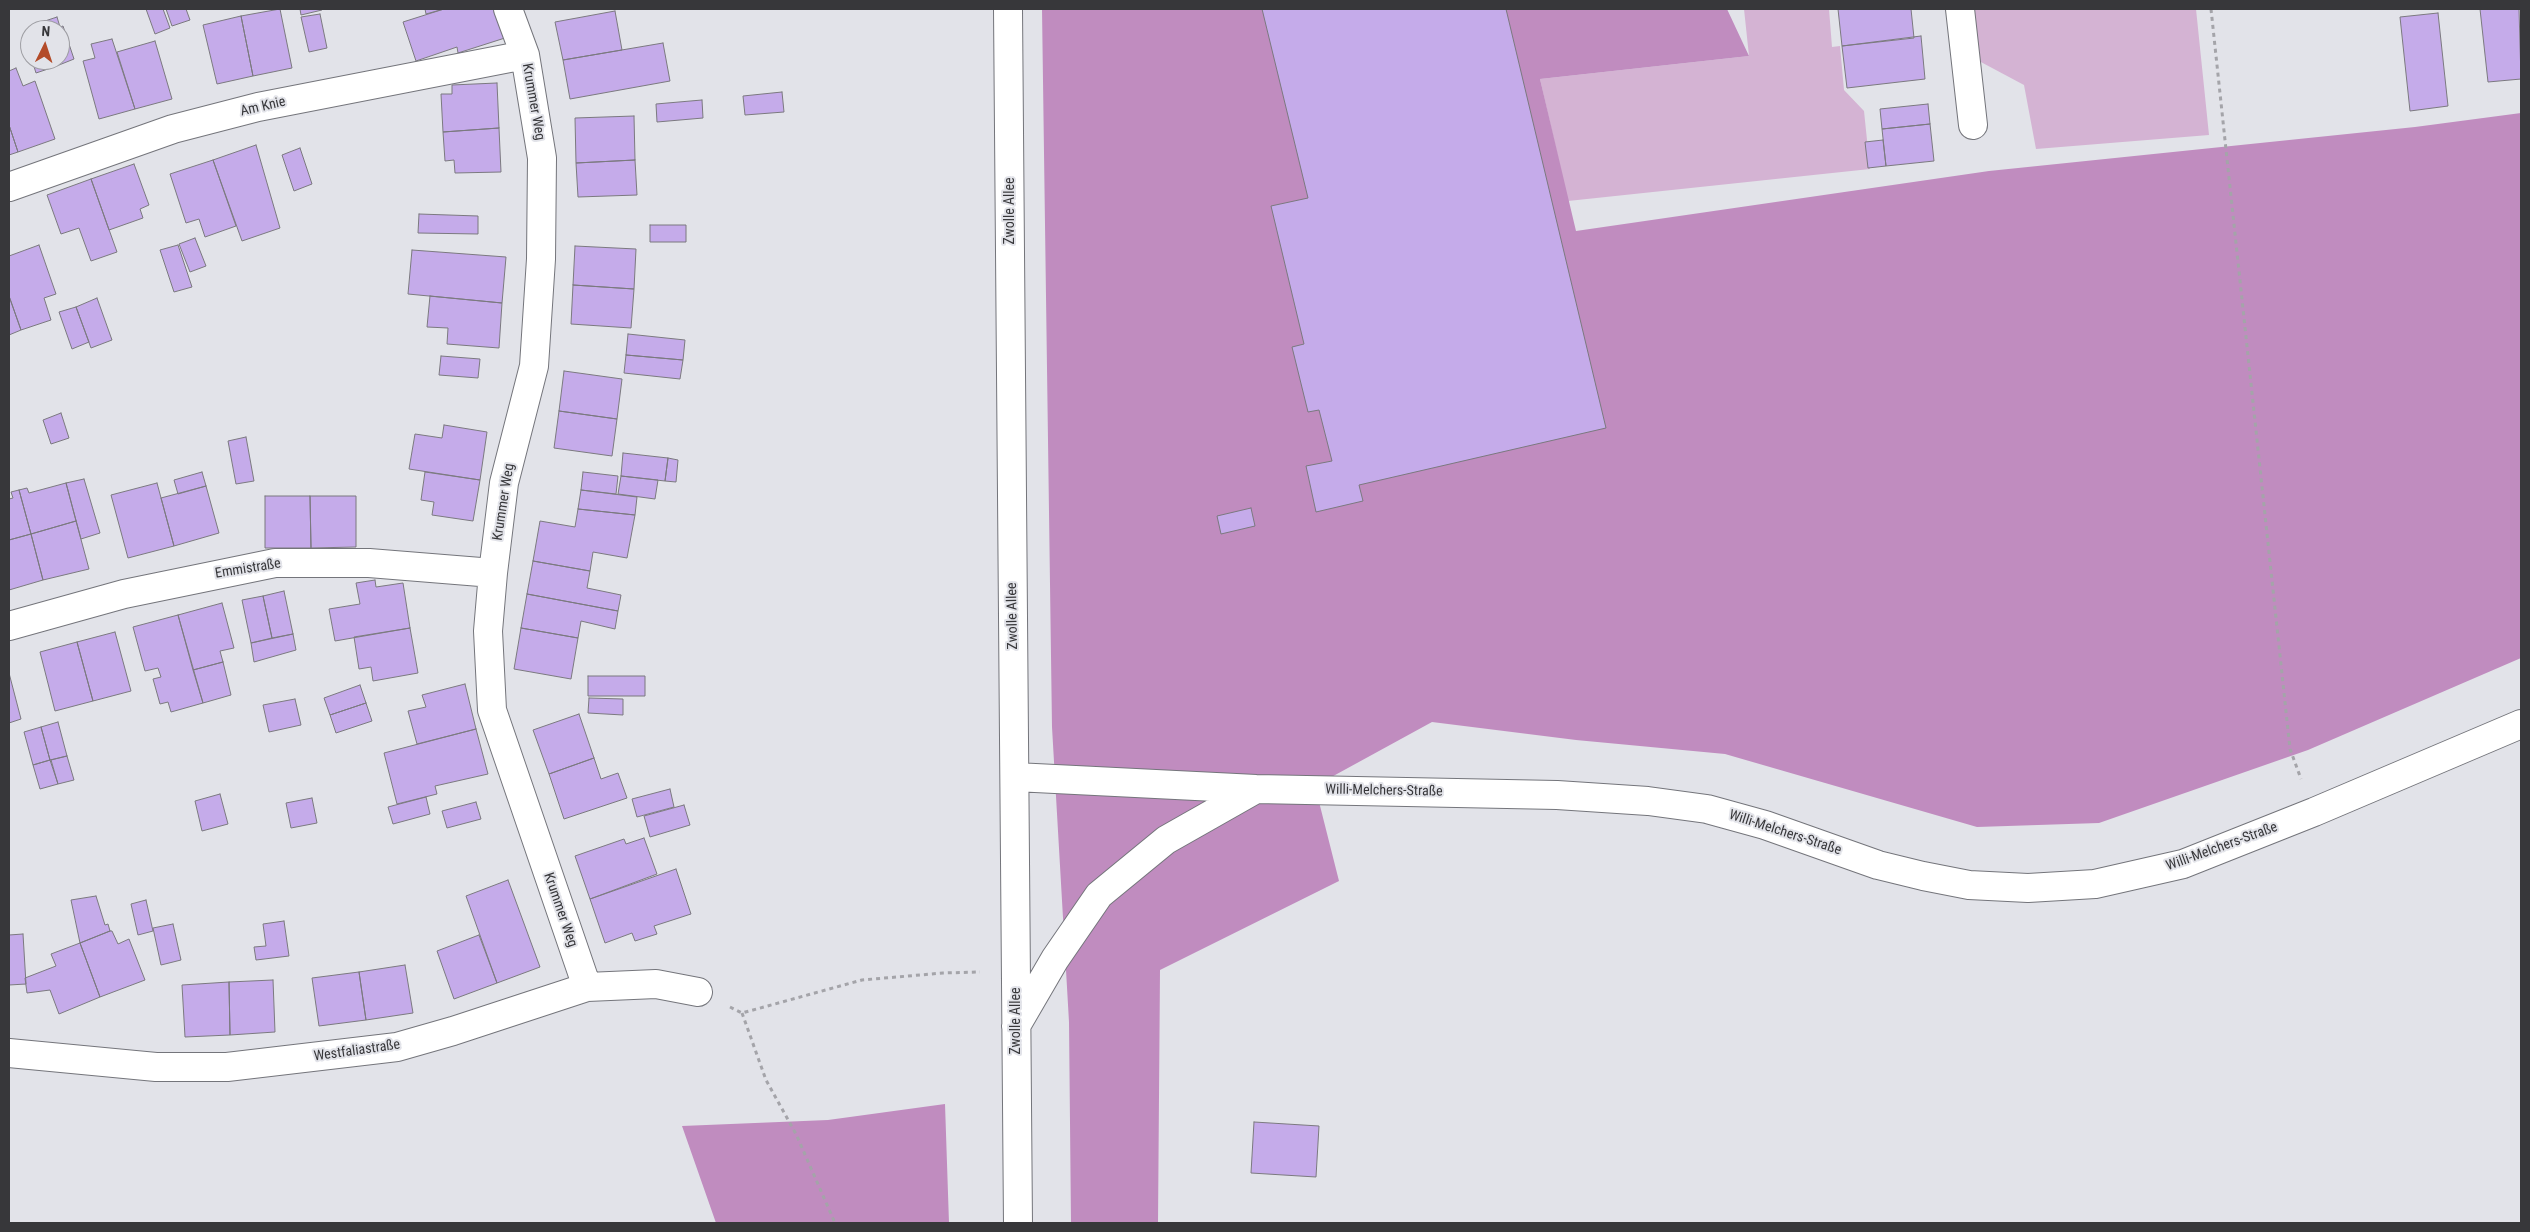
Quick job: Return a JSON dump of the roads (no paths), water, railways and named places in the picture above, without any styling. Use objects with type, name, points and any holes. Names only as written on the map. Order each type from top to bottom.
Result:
[{"type":"street","name":"Krummer Weg","points":[[508,9],[525,55],[542,158],[541,259],[534,366],[504,483],[493,573],[488,631],[492,710],[587,987]]},
{"type":"street","name":"Zwolle Allee","points":[[1008,9],[1016,777],[1014,875],[1018,1223]]},
{"type":"street","points":[[1960,9],[1974,125]]},
{"type":"street","name":"Am Knie","points":[[9,187],[173,129],[249,109],[525,55]]},
{"type":"street","name":"Emmistraße","points":[[9,626],[124,594],[275,563],[369,563],[493,573]]},
{"type":"street","name":"Willi-Melchers-Straße","points":[[1016,777],[1256,789],[1557,795],[1648,801],[1707,809],[1765,824],[1878,865],[1923,876],[1969,884],[2028,888],[2095,884],[2183,864],[2314,812],[2521,724]]},
{"type":"street","points":[[1016,1026],[1055,959],[1099,895],[1166,840],[1256,789]]},
{"type":"street","name":"Westfaliastraße","points":[[9,1053],[156,1067],[246,1065],[397,1047],[453,1031],[587,987],[656,984],[698,992]]}]
